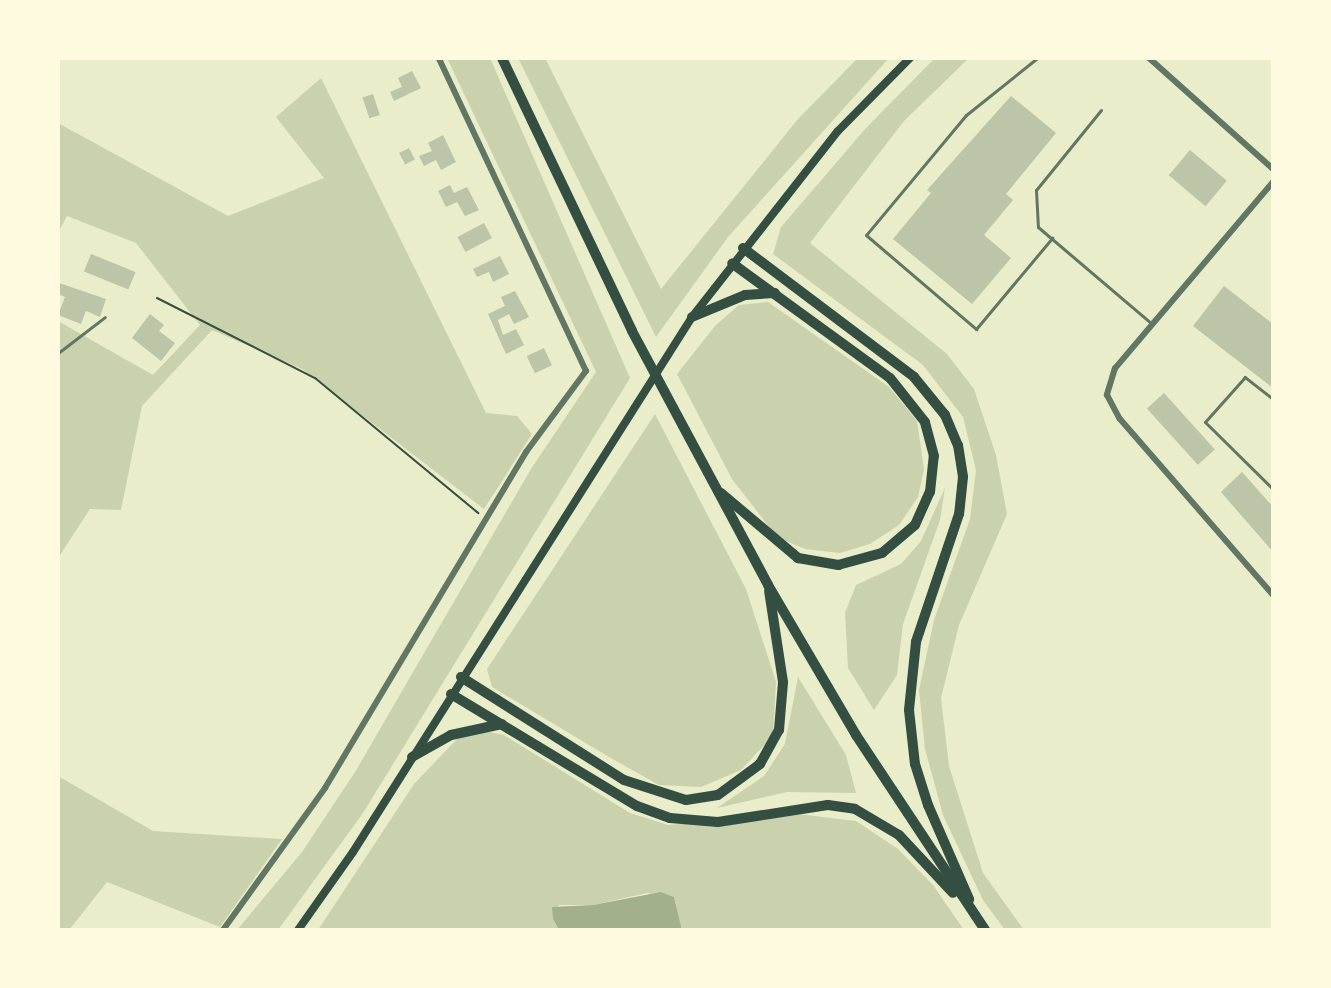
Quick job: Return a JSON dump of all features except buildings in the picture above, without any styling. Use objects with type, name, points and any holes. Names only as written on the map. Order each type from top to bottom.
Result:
[{"type":"highway","points":[[502,58],[619,306],[712,484],[856,735],[982,926]]},
{"type":"highway","points":[[743,248],[914,377],[945,415],[958,445],[963,477],[959,514],[916,642],[909,710],[915,764],[928,805],[982,926]]},
{"type":"highway","points":[[712,484],[754,526],[798,558],[838,565],[882,553],[915,525],[930,492],[934,456],[925,422],[890,378],[732,263]]},
{"type":"highway","points":[[692,317],[745,295],[775,293]]},
{"type":"highway","points":[[461,677],[624,780],[686,800],[718,795],[760,764],[779,730],[783,682],[768,585]]},
{"type":"highway","points":[[451,694],[637,806],[670,818],[718,822],[828,805],[855,809],[899,835],[982,926]]},
{"type":"highway","points":[[412,757],[451,735],[502,724]]},
{"type":"main road","points":[[298,930],[692,317],[743,248],[838,131],[910,58]]},
{"type":"street","points":[[223,930],[325,788],[485,519],[586,371],[439,58]]},
{"type":"street","points":[[1149,58],[1273,169]]},
{"type":"street","points":[[1273,182],[1115,368],[1107,395],[1120,419],[1273,595]]},
{"type":"lane","points":[[1036,59],[966,115],[866,235],[976,329],[1052,238]]},
{"type":"lane","points":[[1101,110],[1036,190],[1038,227],[1152,324]]},
{"type":"lane","points":[[58,353],[105,317]]},
{"type":"lane","points":[[1273,399],[1245,377],[1205,422],[1273,489]]},
{"type":"path","points":[[157,298],[315,378],[485,519]]},
{"type":"shaded area","points":[[447,58],[490,58],[630,378],[363,813],[278,930],[237,930],[302,852],[355,772],[531,469],[596,372]]},
{"type":"shaded area","points":[[518,58],[545,58],[661,289],[798,119],[858,58],[889,58],[728,237],[656,337]]},
{"type":"shaded area","points":[[935,58],[969,58],[904,121],[810,243],[947,354],[974,389],[996,455],[1007,514],[959,625],[941,698],[949,766],[983,873],[1024,930],[1005,930],[983,900],[943,815],[925,749],[919,690],[934,620],[970,519],[976,470],[963,417],[923,365],[773,254],[781,227],[866,128]]},
{"type":"shaded area","points":[[321,78],[486,413],[517,416],[532,434],[484,509],[302,369],[212,330],[142,406],[121,510],[90,509],[58,558],[58,321],[153,375],[200,325],[136,243],[67,216],[58,233],[58,123],[228,216],[324,178],[276,117]]},
{"type":"shaded area","points":[[768,302],[889,387],[917,421],[924,469],[918,497],[899,525],[870,544],[840,553],[805,549],[777,537],[732,479],[677,374],[715,326],[739,305]]},
{"type":"shaded area","points":[[655,414],[746,589],[776,682],[773,736],[741,770],[701,787],[659,785],[492,687],[487,669]]},
{"type":"shaded area","points":[[945,488],[940,520],[903,624],[897,675],[874,710],[848,668],[845,613],[856,585],[901,564],[921,541]]},
{"type":"shaded area","points":[[798,677],[846,755],[856,793],[787,792],[717,808],[764,776],[785,744]]},
{"type":"shaded area","points":[[480,730],[504,735],[630,813],[668,825],[798,814],[856,821],[898,849],[933,885],[964,930],[682,930],[674,897],[647,893],[593,905],[559,905],[553,919],[559,930],[318,930],[414,784],[457,739]]},
{"type":"shaded area","points":[[58,776],[153,831],[282,839],[220,927],[107,882],[69,930],[58,930]]},
{"type":"shaded area","points":[[661,892],[674,897],[682,930],[559,930],[553,919],[552,907],[593,905]]}]
